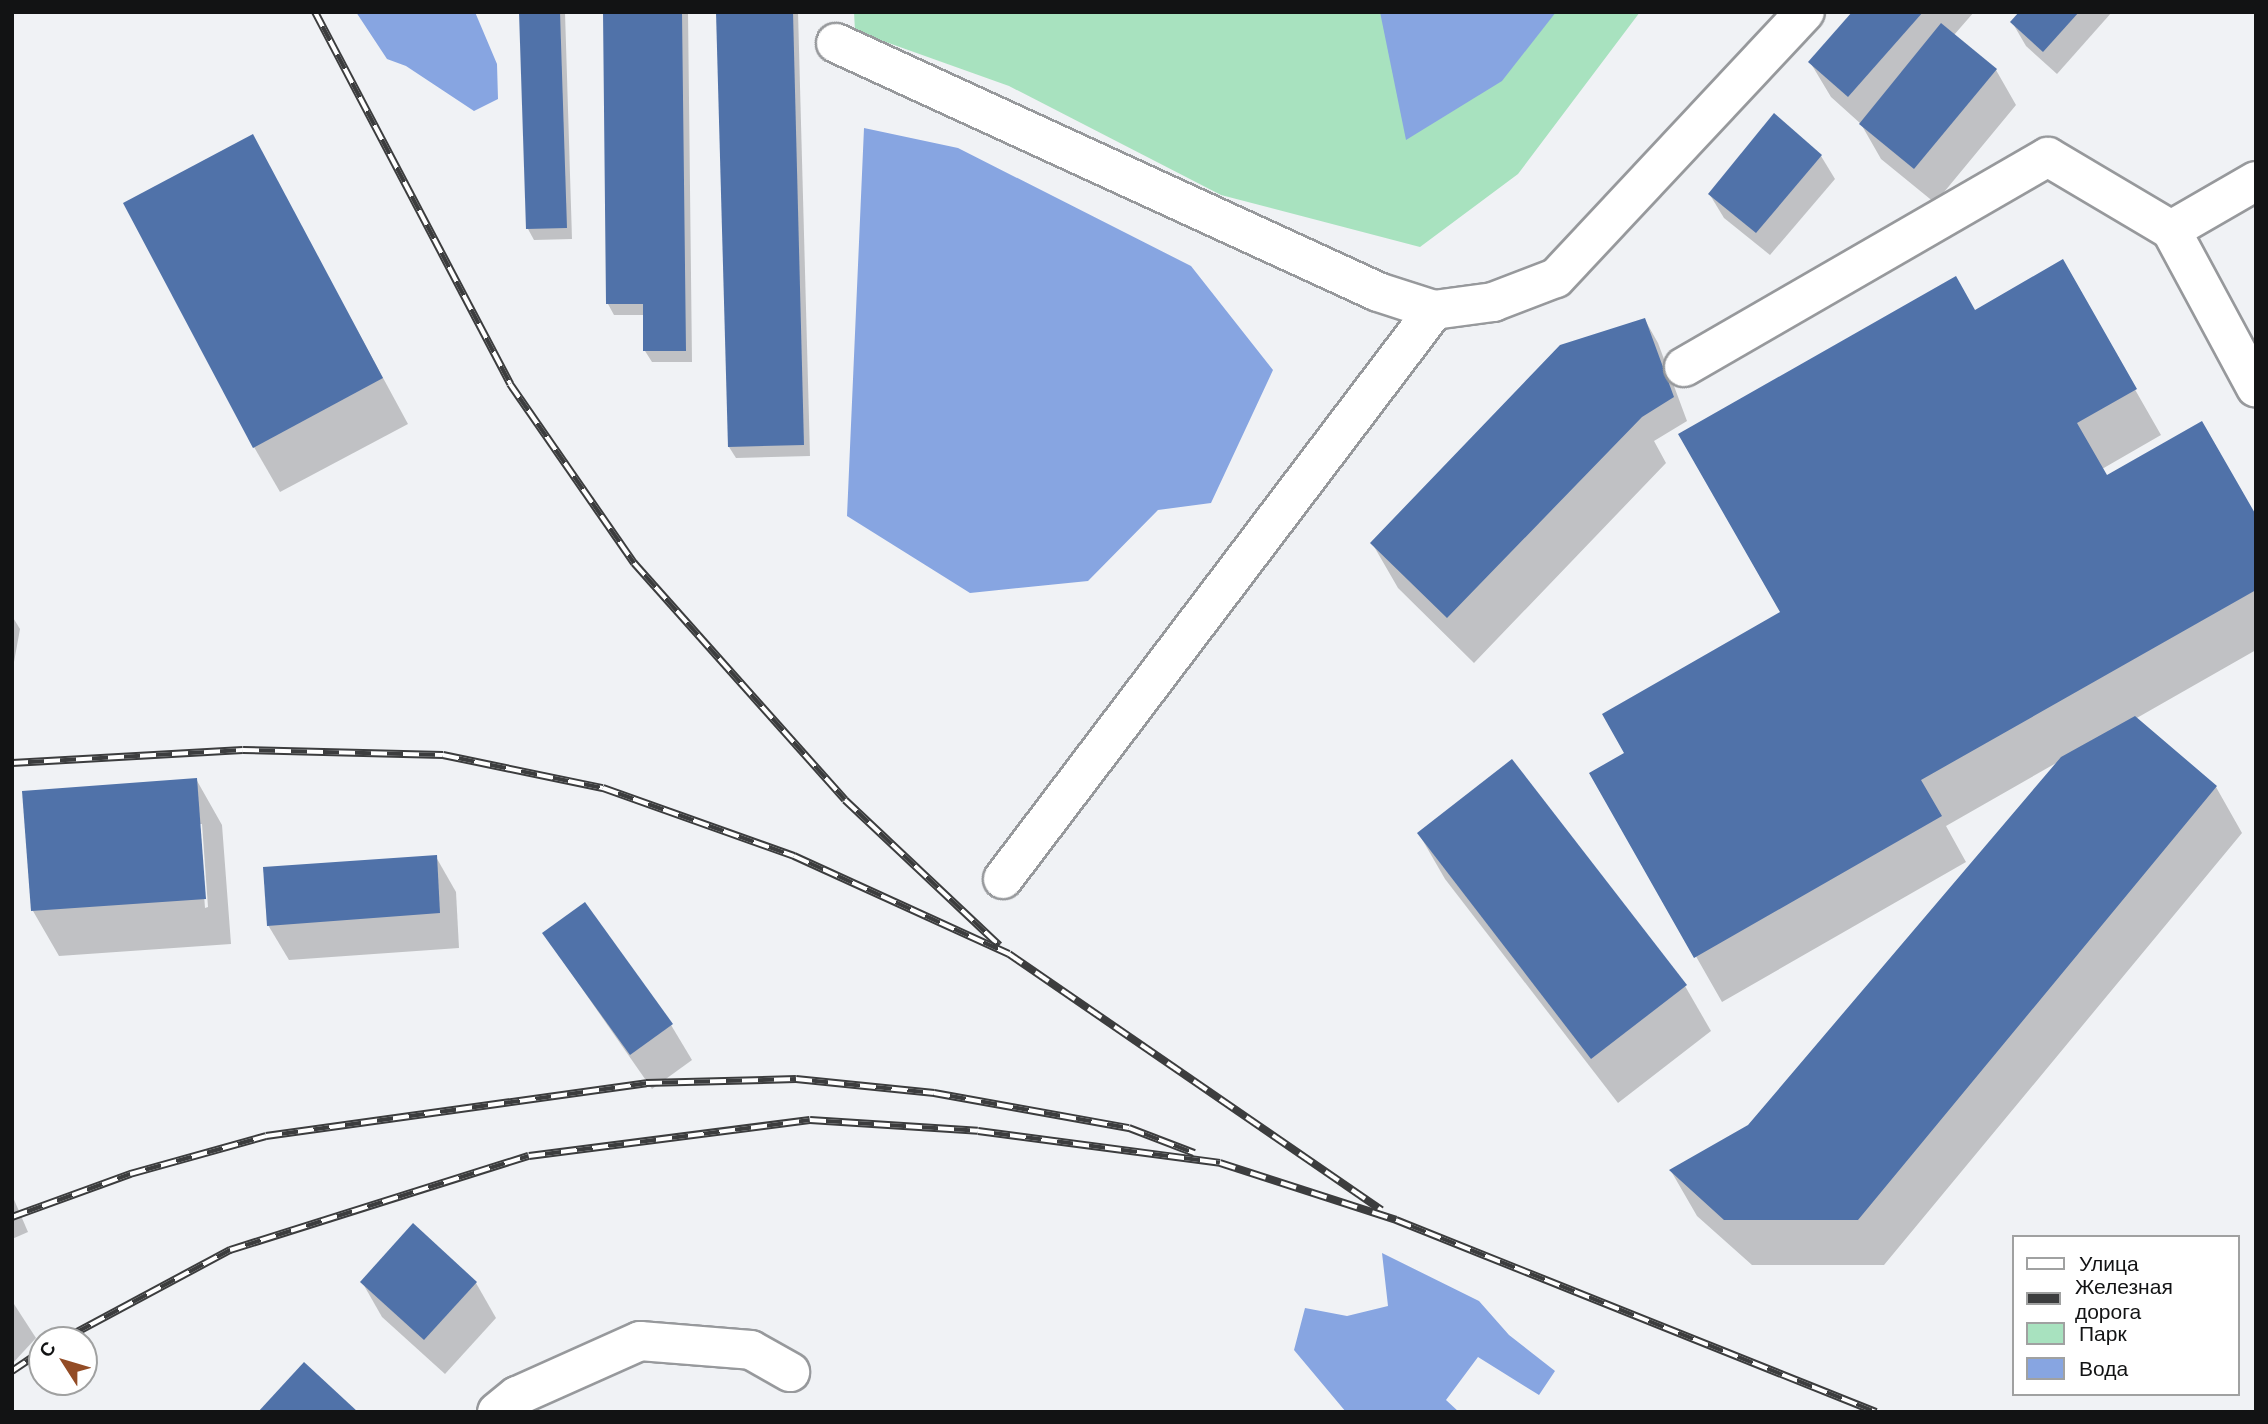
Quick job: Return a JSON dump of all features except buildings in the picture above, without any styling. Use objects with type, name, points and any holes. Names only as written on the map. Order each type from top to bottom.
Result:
[{"type":"lane","points":[[836,43],[1378,292],[1434,310],[1493,302],[1556,278],[1805,12]]},
{"type":"lane","points":[[1684,367],[2048,157],[2171,230],[2256,388]]},
{"type":"lane","points":[[2171,230],[2256,181]]},
{"type":"lane","points":[[1003,879],[1434,310]]},
{"type":"lane","points":[[497,1412],[517,1396],[640,1341],[751,1350],[790,1372]]},
{"type":"green space","points":[[854,12],[1640,12],[1518,174],[1420,247],[1221,195],[1009,86],[855,31]]},
{"type":"water","points":[[356,12],[475,12],[497,64],[498,99],[474,111],[406,66],[387,59]]},
{"type":"water","points":[[1380,12],[1556,12],[1502,81],[1406,140]]},
{"type":"water","points":[[864,128],[958,148],[1191,266],[1273,370],[1211,503],[1158,510],[1088,581],[970,593],[847,516]]},
{"type":"water","points":[[1382,1253],[1479,1301],[1509,1335],[1555,1371],[1539,1395],[1478,1357],[1446,1400],[1459,1412],[1346,1412],[1294,1350],[1305,1308],[1347,1316],[1388,1306]]},
{"type":"railway","points":[[315,12],[510,384],[634,563],[845,800],[999,945]]},
{"type":"railway","points":[[12,763],[243,750],[443,755],[603,788],[794,856],[1009,954],[1381,1210]]},
{"type":"railway","points":[[12,1217],[130,1174],[266,1136],[646,1083],[796,1079],[934,1093],[1129,1128],[1194,1153]]},
{"type":"railway","points":[[88,1326],[230,1250],[529,1156],[810,1120],[978,1131],[1220,1163],[1396,1220],[1876,1412]]},
{"type":"railway","points":[[12,1371],[28,1360]]}]
